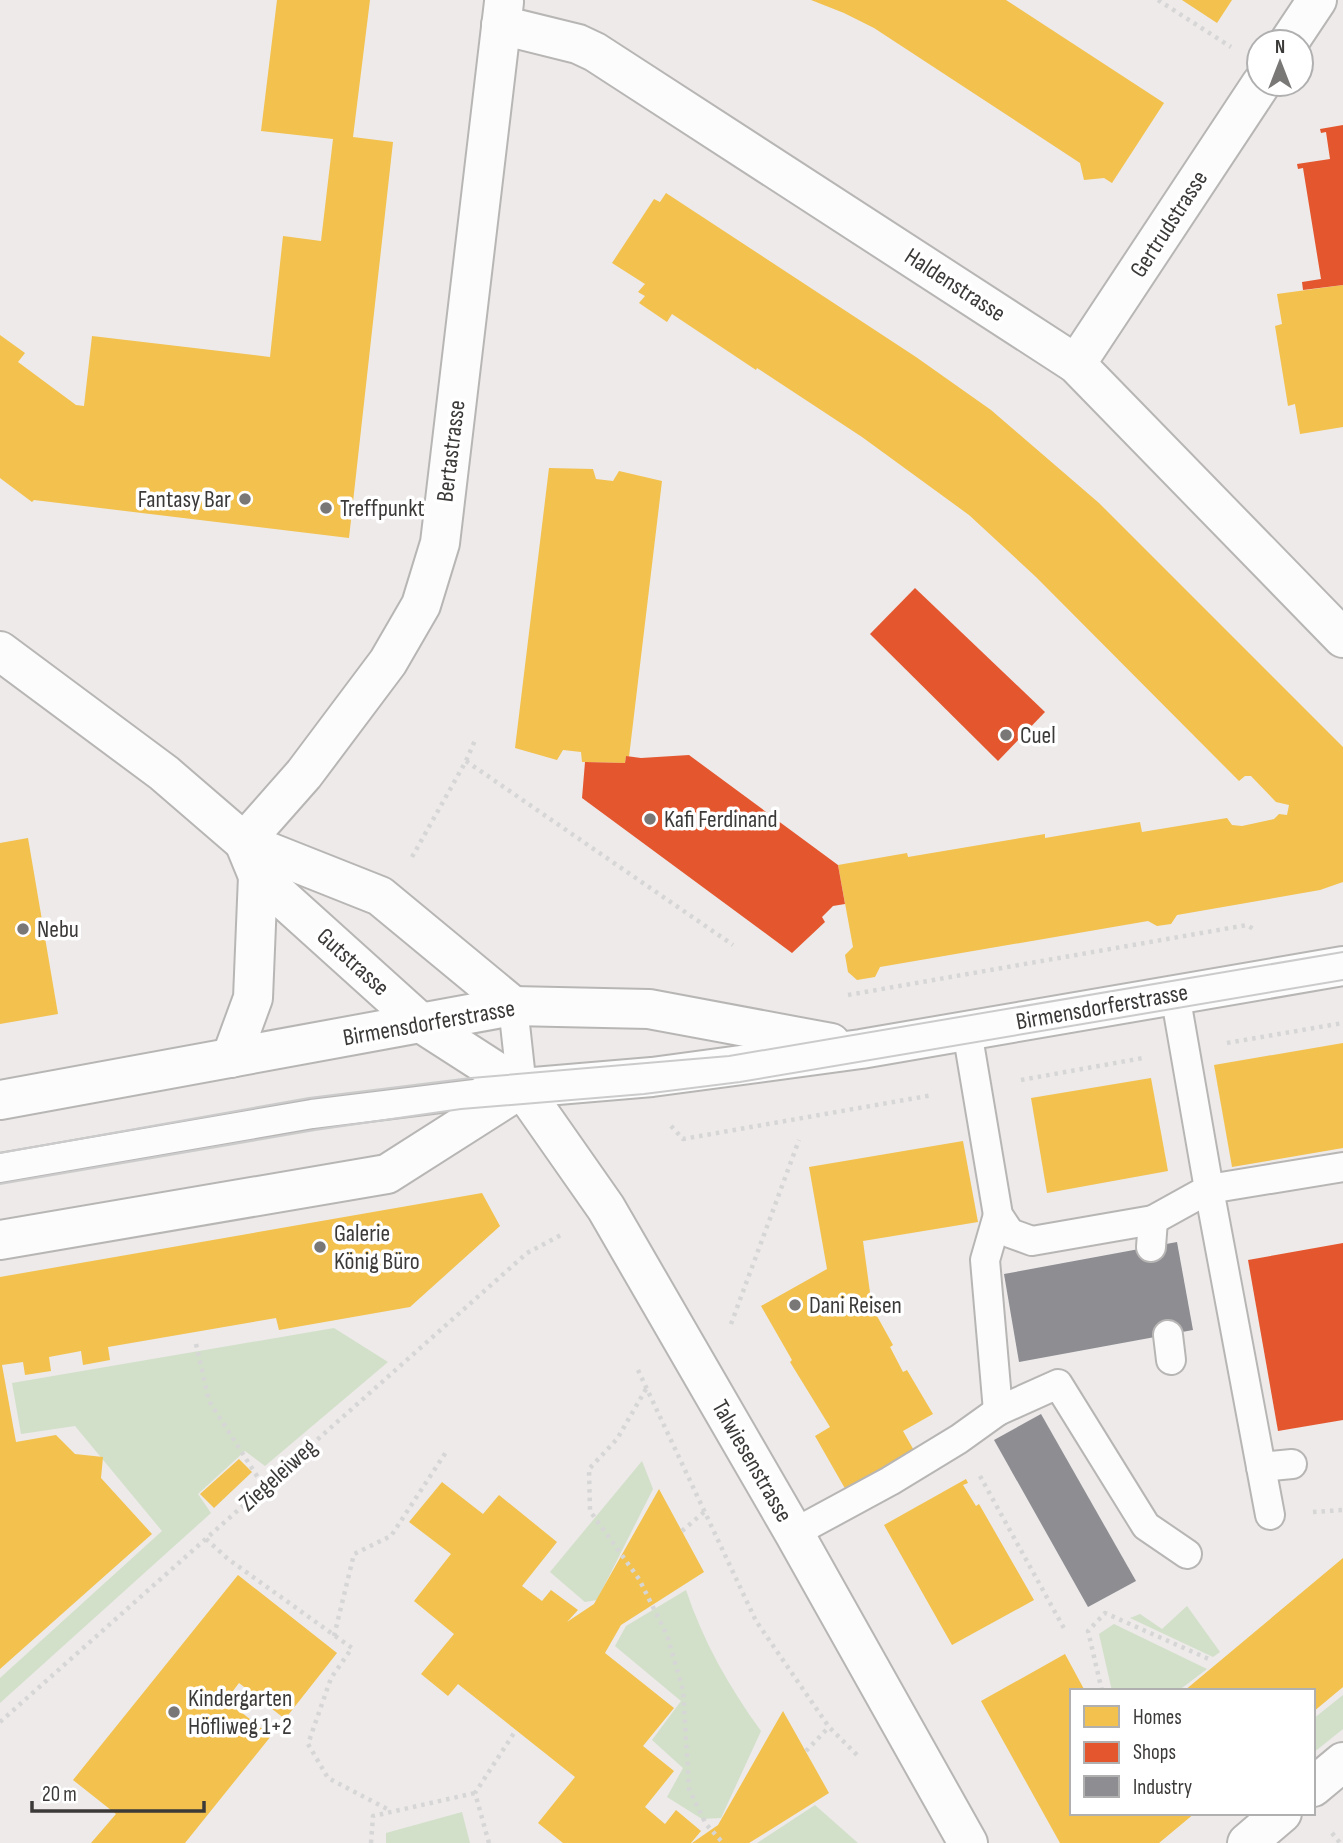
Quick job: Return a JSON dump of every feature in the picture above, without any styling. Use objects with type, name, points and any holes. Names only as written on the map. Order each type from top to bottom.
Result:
[{"type":"main road","points":[[1298,28],[1317,0]]},
{"type":"main road","name":"Haldenstrasse","points":[[502,13],[595,52],[1076,364],[1343,638]]},
{"type":"main road","name":"Bertastrasse","points":[[251,859],[304,774],[388,662],[421,606],[440,543],[502,13]]},
{"type":"main road","name":"Gertrudstrasse","points":[[1076,364],[1252,98]]},
{"type":"main road","name":"Gutstrasse","points":[[0,651],[164,773],[421,1023],[522,1088]]},
{"type":"main road","points":[[231,1058],[253,998],[251,859]]},
{"type":"main road","name":"Gutstrasse","points":[[251,859],[380,896],[513,1006]]},
{"type":"main road","name":"Birmensdorferstrasse","points":[[0,1240],[387,1174],[522,1088],[652,1077],[860,1049],[1343,966]]},
{"type":"main road","name":"Birmensdorferstrasse","points":[[0,1100],[513,1006],[649,1009],[860,1049]]},
{"type":"main road","name":"Talwiesenstrasse","points":[[522,1088],[606,1208],[794,1533],[968,1843]]},
{"type":"main road","points":[[1315,1785],[1343,1762]]},
{"type":"main road","points":[[1247,1843],[1280,1815]]},
{"type":"lane","points":[[1175,994],[1270,1515]]},
{"type":"lane","points":[[513,1006],[522,1088]]},
{"type":"lane","points":[[967,1031],[998,1216],[1010,1233],[1032,1241],[1152,1234],[1209,1189],[1343,1167]]},
{"type":"lane","name":"Birmensdorferstrasse","points":[[0,1168],[312,1114],[522,1088]]},
{"type":"lane","points":[[998,1216],[985,1259],[998,1411]]},
{"type":"lane","points":[[794,1533],[890,1481],[959,1439],[998,1411],[1058,1384],[1146,1526],[1187,1553]]},
{"type":"lane","points":[[1261,1467],[1293,1464]]},
{"type":"path","points":[[1158,0],[1237,51]]},
{"type":"path","points":[[412,857],[476,738]]},
{"type":"path","points":[[466,761],[733,946]]},
{"type":"path","points":[[844,995],[1247,925]]},
{"type":"path","points":[[730,1328],[799,1140]]},
{"type":"path","name":"Ziegeleiweg","points":[[0,1722],[527,1253],[561,1235],[568,1246]]},
{"type":"path","points":[[196,1344],[209,1401],[264,1488]]},
{"type":"path","points":[[635,1363],[756,1620],[829,1727],[863,1761]]},
{"type":"path","points":[[646,1388],[617,1439],[589,1469],[590,1511],[639,1579],[667,1635],[683,1689],[689,1789],[706,1824],[723,1843]]},
{"type":"path","points":[[959,1439],[1066,1632]]},
{"type":"path","points":[[334,1636],[354,1555],[391,1536],[448,1449]]},
{"type":"path","points":[[682,1531],[704,1512]]},
{"type":"path","points":[[206,1539],[228,1559],[352,1648],[331,1678],[308,1744],[328,1778],[391,1811]]},
{"type":"path","points":[[1102,1689],[1088,1631],[1105,1613],[1211,1660]]},
{"type":"path","points":[[806,1751],[829,1727]]},
{"type":"path","points":[[371,1843],[373,1816],[475,1793],[516,1730]]},
{"type":"path","points":[[475,1793],[489,1843]]},
{"type":"path","points":[[1335,1837],[1340,1843]]},
{"type":"green space","points":[[334,1328],[388,1362],[265,1466],[245,1451],[198,1494],[211,1513],[0,1703],[0,1678],[162,1531],[75,1426],[21,1434],[12,1383]]},
{"type":"green space","points":[[642,1461],[653,1489],[597,1600],[585,1602],[550,1572]]},
{"type":"green space","points":[[686,1590],[718,1663],[761,1731],[721,1818],[702,1819],[667,1797],[683,1768],[652,1740],[681,1701],[615,1646],[626,1626]]},
{"type":"green space","points":[[1187,1606],[1220,1652],[1213,1657],[1130,1618],[1140,1614],[1162,1629]]},
{"type":"green space","points":[[1114,1624],[1207,1669],[1181,1689],[1112,1689],[1099,1634]]},
{"type":"green space","points":[[1343,1695],[1343,1729],[1315,1751],[1315,1717]]},
{"type":"green space","points":[[815,1805],[858,1843],[757,1843]]},
{"type":"green space","points":[[462,1812],[470,1843],[386,1843],[386,1833]]},
{"type":"building: Homes","points":[[277,0],[370,0],[353,137],[393,142],[349,538],[34,500],[32,502],[0,478],[0,335],[25,353],[18,362],[76,405],[84,406],[92,336],[270,357],[283,236],[321,241],[333,139],[261,131]]},
{"type":"building: Homes","points":[[811,0],[1006,0],[1164,103],[1112,183],[1104,178],[1084,180],[1080,163],[874,28]]},
{"type":"building: Homes","points":[[1182,0],[1232,0],[1217,23]]},
{"type":"building: Homes","points":[[666,193],[916,357],[991,410],[1099,503],[1343,747],[1343,882],[1320,890],[1177,915],[1171,924],[1157,926],[1148,921],[880,967],[875,977],[857,980],[848,972],[845,955],[853,947],[838,865],[907,853],[908,857],[1045,834],[1045,838],[1140,822],[1142,832],[1227,818],[1232,825],[1242,826],[1274,819],[1279,814],[1287,815],[1289,805],[1276,802],[1251,776],[1245,776],[1239,781],[1036,577],[969,515],[862,437],[757,368],[756,370],[672,314],[667,322],[639,303],[645,296],[638,292],[645,284],[612,263],[654,199],[660,202]]},
{"type":"building: Homes","points":[[1343,285],[1343,427],[1300,434],[1295,404],[1288,406],[1275,326],[1282,324],[1277,294]]},
{"type":"building: Homes","points":[[549,468],[593,469],[596,479],[613,481],[619,471],[662,481],[629,757],[626,756],[625,763],[582,762],[581,752],[563,750],[557,760],[515,748]]},
{"type":"building: Homes","points":[[28,838],[58,1014],[0,1024],[0,843]]},
{"type":"building: Homes","points":[[1343,1043],[1343,1148],[1232,1167],[1214,1065]]},
{"type":"building: Homes","points":[[1151,1078],[1168,1171],[1047,1193],[1031,1098]]},
{"type":"building: Homes","points":[[963,1141],[978,1222],[863,1241],[872,1307],[893,1345],[890,1347],[903,1372],[907,1370],[933,1414],[903,1431],[916,1454],[847,1492],[815,1436],[830,1427],[790,1362],[792,1360],[761,1306],[827,1269],[809,1167]]},
{"type":"building: Homes","points":[[482,1193],[500,1226],[410,1307],[279,1330],[276,1318],[108,1347],[110,1360],[83,1365],[81,1351],[49,1357],[51,1371],[25,1375],[23,1362],[2,1365],[16,1442],[56,1435],[75,1454],[103,1457],[101,1478],[152,1534],[0,1669],[0,1277]]},
{"type":"building: Homes","points":[[239,1459],[252,1472],[214,1508],[200,1494]]},
{"type":"building: Homes","points":[[966,1479],[968,1483],[963,1485],[976,1506],[979,1504],[1034,1600],[952,1645],[884,1525]]},
{"type":"building: Homes","points":[[442,1482],[483,1514],[499,1495],[557,1542],[522,1586],[542,1601],[551,1590],[578,1610],[567,1622],[594,1604],[659,1489],[704,1572],[621,1625],[605,1653],[674,1708],[643,1746],[674,1771],[645,1807],[665,1824],[676,1810],[701,1831],[691,1843],[563,1843],[538,1823],[575,1777],[458,1684],[448,1696],[421,1674],[454,1634],[414,1601],[451,1554],[409,1522]]},
{"type":"building: Homes","points":[[1343,1558],[1343,1687],[1315,1710],[1315,1689],[1186,1689]]},
{"type":"building: Homes","points":[[238,1575],[337,1653],[285,1719],[239,1683],[226,1700],[271,1736],[185,1843],[91,1843],[116,1814],[73,1780]]},
{"type":"building: Homes","points":[[1065,1654],[1084,1689],[1070,1689],[1070,1815],[1193,1815],[1159,1843],[1060,1843],[981,1701]]},
{"type":"building: Homes","points":[[783,1711],[829,1793],[749,1843],[692,1843],[718,1825]]},
{"type":"building: Shops","points":[[1343,125],[1343,285],[1303,290],[1302,282],[1321,279],[1303,168],[1298,169],[1297,164],[1330,159],[1326,132],[1321,133],[1320,129]]},
{"type":"building: Shops","points":[[915,588],[1045,712],[998,761],[870,634]]},
{"type":"building: Shops","points":[[689,755],[838,865],[845,904],[833,906],[822,917],[825,922],[792,953],[582,798],[585,762],[625,763],[626,756],[641,758]]},
{"type":"building: Shops","points":[[1343,1243],[1343,1420],[1278,1431],[1248,1260]]},
{"type":"building: Industry","points":[[1177,1242],[1193,1330],[1019,1362],[1004,1274]]},
{"type":"building: Industry","points":[[1041,1414],[1136,1581],[1088,1607],[994,1440]]},
{"type":"tram line","points":[[0,1153],[309,1098],[471,1078],[729,1056],[1343,952]]},
{"type":"tram line","points":[[0,1184],[315,1130],[461,1109],[644,1094],[740,1082],[1343,980]]},
{"type":"place","name":"Fantasy Bar","points":[[245,499]]},
{"type":"place","name":"Treffpunkt","points":[[326,508]]},
{"type":"place","name":"Cuel","points":[[1006,735]]},
{"type":"place","name":"Kafi Ferdinand","points":[[650,819]]},
{"type":"place","name":"Nebu","points":[[23,929]]},
{"type":"place","name":"Galerie König Büro","points":[[320,1247]]},
{"type":"place","name":"Dani Reisen","points":[[795,1305]]},
{"type":"place","name":"Kindergarten Höfliweg 1+2","points":[[174,1712]]}]
